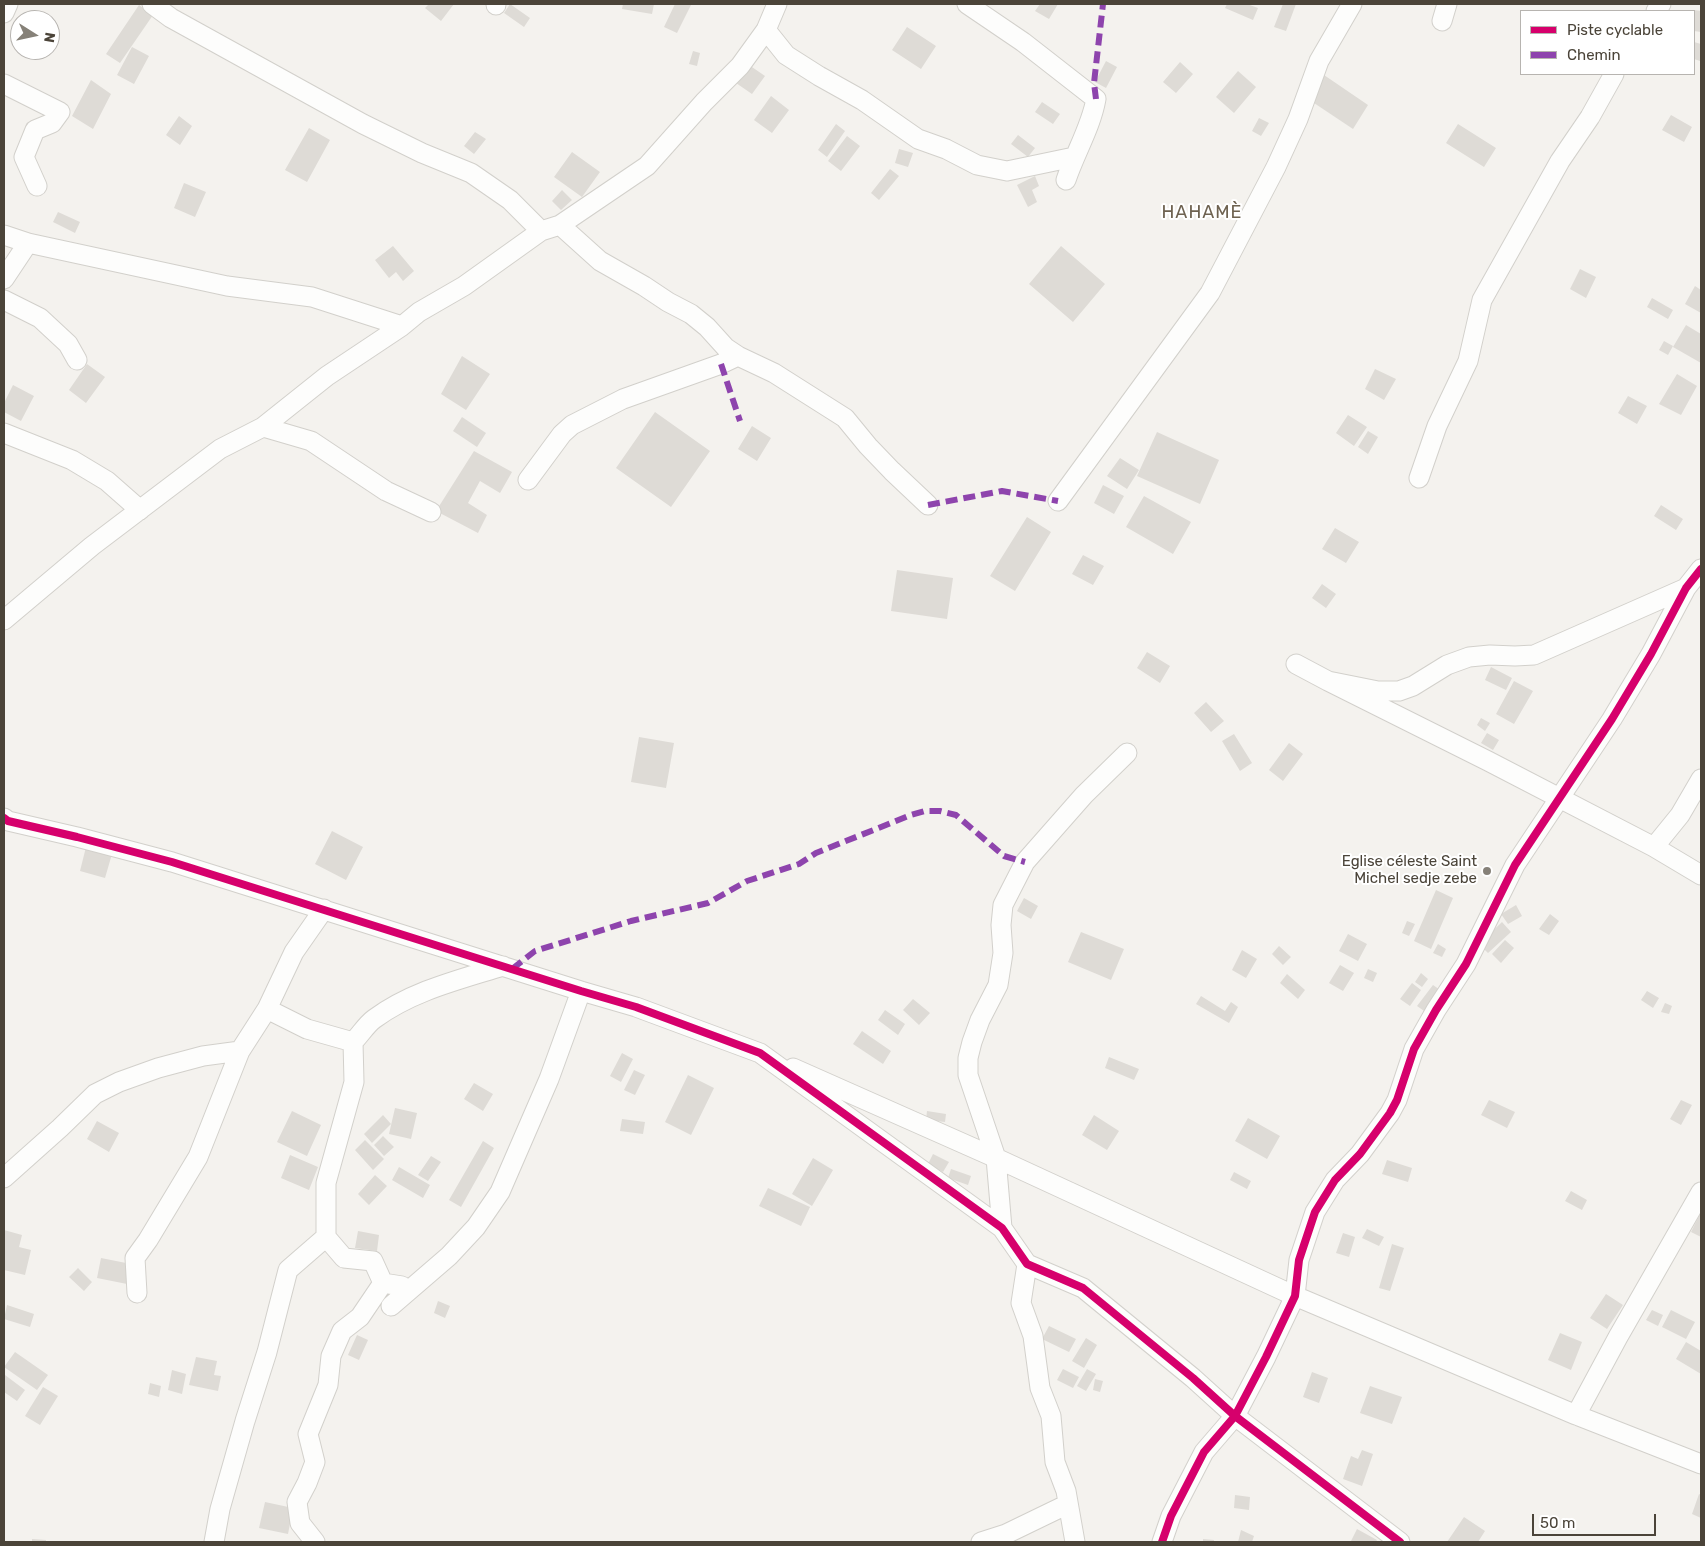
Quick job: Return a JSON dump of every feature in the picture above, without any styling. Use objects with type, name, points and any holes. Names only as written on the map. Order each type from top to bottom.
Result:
[{"type":"street","points":[[4,14],[8,4]]},
{"type":"street","points":[[152,4],[171,18],[363,124],[422,153],[471,173],[510,200],[541,231]]},
{"type":"street","points":[[4,620],[85,552],[220,449],[263,427],[327,376],[402,326],[419,312],[464,286],[541,231],[560,225],[647,166],[704,102],[740,66],[766,30],[777,4]]},
{"type":"street","points":[[967,4],[1024,42],[1096,99],[1094,114],[1074,157],[1066,180]]},
{"type":"street","points":[[1058,501],[1210,294],[1298,119],[1319,61],[1352,4]]},
{"type":"street","points":[[766,30],[786,55],[862,100],[918,139],[946,149],[977,165],[1008,171],[1074,157]]},
{"type":"street","points":[[1419,478],[1437,426],[1468,361],[1482,300],[1560,161],[1590,117],[1613,75]]},
{"type":"street","points":[[4,84],[60,112],[52,123],[35,130],[24,157],[37,186]]},
{"type":"street","points":[[560,225],[600,261],[691,314],[707,327],[726,348],[738,356],[774,373],[845,418],[868,446],[928,505]]},
{"type":"street","points":[[4,235],[226,286],[312,297],[402,326]]},
{"type":"street","points":[[4,280],[28,242]]},
{"type":"street","points":[[4,300],[40,318],[68,344],[77,360]]},
{"type":"street","points":[[528,480],[562,434],[572,426],[623,399],[721,364],[738,356]]},
{"type":"street","points":[[263,427],[311,441],[386,490],[431,512]]},
{"type":"street","points":[[4,433],[72,460],[107,481],[140,510]]},
{"type":"street","points":[[1162,1542],[1171,1516],[1204,1452],[1235,1416],[1295,1296],[1299,1260],[1316,1212],[1335,1180],[1360,1154],[1390,1113],[1397,1100],[1419,1041],[1436,1010],[1466,964],[1515,865],[1612,719],[1651,654],[1686,588],[1701,569]]},
{"type":"street","points":[[1328,681],[1378,691],[1399,691],[1413,686],[1447,664],[1469,657],[1534,654],[1686,588]]},
{"type":"street","points":[[1296,664],[1622,829],[1701,875]]},
{"type":"street","points":[[1002,1228],[996,1158],[968,1075],[968,1058],[980,1020],[998,985],[1003,953],[1001,926],[1003,905],[1025,862],[1084,795],[1127,752]]},
{"type":"street","points":[[1654,848],[1680,815],[1701,779]]},
{"type":"street","points":[[4,818],[8,821],[172,862],[636,1007],[760,1053],[996,1158],[1295,1296],[1576,1415],[1700,1462]]},
{"type":"street","points":[[137,1293],[135,1258],[148,1240],[198,1157],[240,1051],[267,1009],[294,952],[324,910]]},
{"type":"street","points":[[383,1283],[373,1261],[344,1258],[326,1236],[326,1183],[354,1082],[353,1042],[373,1020],[394,1006],[421,992],[503,966]]},
{"type":"street","points":[[392,1306],[449,1256],[476,1227],[500,1192],[549,1079],[581,991]]},
{"type":"street","points":[[267,1009],[308,1029],[353,1042]]},
{"type":"street","points":[[4,1178],[95,1094],[119,1082],[158,1068],[203,1056],[240,1051]]},
{"type":"street","points":[[760,1053],[1002,1228],[1027,1264],[1083,1288],[1122,1322],[1193,1378],[1235,1416],[1400,1542]]},
{"type":"street","points":[[1576,1415],[1618,1337],[1701,1192]]},
{"type":"street","points":[[214,1542],[223,1500],[267,1352],[288,1270],[326,1236]]},
{"type":"street","points":[[1027,1264],[1021,1303],[1033,1336],[1040,1388],[1051,1416],[1055,1462],[1066,1491],[1075,1542]]},
{"type":"street","points":[[383,1283],[402,1286]]},
{"type":"street","points":[[315,1542],[300,1523],[297,1502],[315,1462],[308,1434],[328,1385],[331,1356],[342,1331],[360,1317],[383,1283]]},
{"type":"street","points":[[981,1542],[1006,1534],[1068,1504]]},
{"type":"building","points":[[429,4],[454,4],[441,21],[425,8]]},
{"type":"building","points":[[510,4],[530,18],[524,27],[504,13]]},
{"type":"building","points":[[623,4],[654,4],[652,14],[622,9]]},
{"type":"building","points":[[675,4],[691,5],[677,33],[664,27]]},
{"type":"building","points":[[1040,4],[1058,4],[1049,19],[1035,11]]},
{"type":"building","points":[[1227,4],[1247,4],[1258,8],[1253,20],[1225,8]]},
{"type":"building","points":[[1283,4],[1296,4],[1286,31],[1274,27]]},
{"type":"building","points":[[139,5],[153,15],[120,63],[106,54]]},
{"type":"building","points":[[1695,10],[1701,11],[1701,32],[1695,31]]},
{"type":"building","points":[[907,27],[936,46],[921,69],[892,50]]},
{"type":"building","points":[[1695,42],[1701,44],[1700,61],[1695,59]]},
{"type":"building","points":[[132,47],[149,56],[134,84],[117,75]]},
{"type":"building","points":[[693,51],[700,53],[697,66],[689,64]]},
{"type":"building","points":[[1106,61],[1117,67],[1106,88],[1095,82]]},
{"type":"building","points":[[1180,62],[1193,74],[1176,93],[1163,82]]},
{"type":"building","points":[[749,65],[765,76],[752,94],[736,83]]},
{"type":"building","points":[[1238,71],[1256,87],[1234,113],[1216,97]]},
{"type":"building","points":[[1324,75],[1368,105],[1353,129],[1308,99]]},
{"type":"building","points":[[91,80],[111,94],[93,129],[72,116]]},
{"type":"building","points":[[771,96],[789,110],[772,133],[754,120]]},
{"type":"building","points":[[1042,102],[1060,114],[1053,124],[1035,112]]},
{"type":"building","points":[[1671,115],[1692,127],[1684,142],[1662,130]]},
{"type":"building","points":[[179,116],[192,126],[180,145],[166,135]]},
{"type":"building","points":[[1259,118],[1269,123],[1261,136],[1252,131]]},
{"type":"building","points":[[836,124],[845,131],[827,157],[818,150]]},
{"type":"building","points":[[1458,124],[1496,148],[1484,167],[1446,143]]},
{"type":"building","points":[[309,128],[330,140],[307,182],[285,170]]},
{"type":"building","points":[[475,132],[486,139],[474,154],[464,146]]},
{"type":"building","points":[[1018,135],[1035,148],[1028,157],[1011,144]]},
{"type":"building","points":[[847,136],[860,146],[841,171],[828,161]]},
{"type":"building","points":[[899,149],[913,153],[908,167],[895,163]]},
{"type":"building","points":[[572,152],[600,172],[582,197],[554,177]]},
{"type":"building","points":[[890,169],[899,176],[879,200],[871,193]]},
{"type":"building","points":[[1035,176],[1039,186],[1032,190],[1037,202],[1028,207],[1017,185]]},
{"type":"building","points":[[184,183],[206,192],[195,217],[174,208]]},
{"type":"building","points":[[562,190],[572,200],[561,210],[552,201]]},
{"type":"building","points":[[58,212],[80,222],[75,233],[53,222]]},
{"type":"building","points":[[393,246],[414,271],[403,281],[396,272],[389,278],[375,260]]},
{"type":"building","points":[[1061,246],[1105,284],[1073,322],[1029,284]]},
{"type":"building","points":[[1580,269],[1596,277],[1586,298],[1570,289]]},
{"type":"building","points":[[1695,286],[1701,290],[1701,313],[1685,304]]},
{"type":"building","points":[[1652,298],[1673,310],[1668,319],[1647,307]]},
{"type":"building","points":[[1686,325],[1701,334],[1701,363],[1673,347]]},
{"type":"building","points":[[1664,341],[1673,346],[1668,355],[1659,350]]},
{"type":"building","points":[[462,356],[490,374],[466,410],[441,394]]},
{"type":"building","points":[[87,364],[105,377],[86,403],[69,390]]},
{"type":"building","points":[[1375,369],[1396,379],[1384,400],[1365,389]]},
{"type":"building","points":[[1677,374],[1697,386],[1681,415],[1659,404]]},
{"type":"building","points":[[13,385],[34,396],[21,421],[4,412],[4,403]]},
{"type":"building","points":[[1628,396],[1647,406],[1637,424],[1618,413]]},
{"type":"building","points":[[655,412],[710,451],[671,507],[616,468]]},
{"type":"building","points":[[1348,415],[1367,427],[1354,446],[1336,433]]},
{"type":"building","points":[[462,417],[486,433],[477,447],[453,431]]},
{"type":"building","points":[[752,426],[771,438],[757,461],[738,449]]},
{"type":"building","points":[[1368,431],[1378,437],[1368,454],[1358,447]]},
{"type":"building","points":[[1157,432],[1219,460],[1200,504],[1137,476]]},
{"type":"building","points":[[474,451],[512,472],[500,493],[480,481],[468,503],[487,515],[478,533],[436,511]]},
{"type":"building","points":[[1120,458],[1139,470],[1127,489],[1107,476]]},
{"type":"building","points":[[1103,485],[1124,496],[1114,514],[1094,503]]},
{"type":"building","points":[[1144,496],[1191,522],[1173,554],[1126,527]]},
{"type":"building","points":[[1661,505],[1683,519],[1676,530],[1654,516]]},
{"type":"building","points":[[1027,517],[1051,532],[1015,591],[990,576]]},
{"type":"building","points":[[1335,528],[1359,542],[1346,563],[1322,549]]},
{"type":"building","points":[[1083,555],[1104,566],[1093,585],[1072,574]]},
{"type":"building","points":[[897,570],[953,578],[947,619],[891,611]]},
{"type":"building","points":[[1322,584],[1336,594],[1326,608],[1312,598]]},
{"type":"building","points":[[1147,652],[1170,666],[1160,683],[1137,668]]},
{"type":"building","points":[[1491,667],[1512,678],[1506,690],[1485,680]]},
{"type":"building","points":[[1514,681],[1533,691],[1514,724],[1496,714]]},
{"type":"building","points":[[1206,702],[1224,721],[1211,732],[1194,713]]},
{"type":"building","points":[[1481,718],[1490,723],[1485,731],[1477,725]]},
{"type":"building","points":[[1487,733],[1499,740],[1493,750],[1481,743]]},
{"type":"building","points":[[1234,734],[1252,763],[1240,771],[1222,741]]},
{"type":"building","points":[[639,737],[674,743],[666,788],[631,782]]},
{"type":"building","points":[[1289,743],[1303,754],[1283,781],[1269,770]]},
{"type":"building","points":[[332,831],[363,847],[346,880],[315,864]]},
{"type":"building","points":[[86,847],[112,854],[105,878],[80,871]]},
{"type":"building","points":[[1436,890],[1453,898],[1431,949],[1414,941]]},
{"type":"building","points":[[1024,898],[1038,906],[1031,919],[1017,911]]},
{"type":"building","points":[[1516,905],[1522,916],[1508,924],[1501,914]]},
{"type":"building","points":[[1550,914],[1559,921],[1549,935],[1539,929]]},
{"type":"building","points":[[1407,921],[1415,924],[1409,936],[1402,933]]},
{"type":"building","points":[[1502,922],[1511,932],[1488,953],[1479,944]]},
{"type":"building","points":[[1081,932],[1124,949],[1111,980],[1068,962]]},
{"type":"building","points":[[1348,934],[1367,944],[1358,961],[1339,951]]},
{"type":"building","points":[[1505,940],[1514,948],[1501,963],[1492,954]]},
{"type":"building","points":[[1438,944],[1446,949],[1442,957],[1433,953]]},
{"type":"building","points":[[1279,946],[1291,957],[1283,965],[1272,954]]},
{"type":"building","points":[[1242,950],[1257,959],[1246,978],[1232,970]]},
{"type":"building","points":[[1340,965],[1354,973],[1343,991],[1329,983]]},
{"type":"building","points":[[1368,969],[1377,973],[1373,982],[1364,978]]},
{"type":"building","points":[[1421,973],[1428,979],[1422,987],[1415,982]]},
{"type":"building","points":[[1287,974],[1305,990],[1298,999],[1280,983]]},
{"type":"building","points":[[1412,983],[1421,990],[1410,1006],[1400,999]]},
{"type":"building","points":[[1433,985],[1443,992],[1427,1013],[1417,1006]]},
{"type":"building","points":[[1647,991],[1659,998],[1653,1008],[1641,1000]]},
{"type":"building","points":[[1201,996],[1225,1011],[1231,1002],[1238,1007],[1229,1023],[1196,1004]]},
{"type":"building","points":[[913,999],[930,1013],[919,1025],[903,1010]]},
{"type":"building","points":[[1665,1003],[1672,1006],[1669,1014],[1661,1012]]},
{"type":"building","points":[[885,1010],[905,1024],[898,1035],[878,1020]]},
{"type":"building","points":[[862,1031],[891,1051],[883,1064],[853,1044]]},
{"type":"building","points":[[622,1053],[633,1059],[621,1082],[610,1076]]},
{"type":"building","points":[[1109,1057],[1139,1069],[1134,1080],[1105,1068]]},
{"type":"building","points":[[634,1070],[645,1075],[635,1095],[624,1090]]},
{"type":"building","points":[[688,1075],[714,1088],[691,1135],[665,1122]]},
{"type":"building","points":[[474,1083],[493,1094],[483,1111],[464,1099]]},
{"type":"building","points":[[1489,1100],[1515,1112],[1507,1128],[1481,1115]]},
{"type":"building","points":[[1681,1100],[1692,1105],[1681,1125],[1670,1119]]},
{"type":"building","points":[[395,1108],[417,1113],[411,1139],[389,1134]]},
{"type":"building","points":[[292,1111],[321,1125],[307,1156],[277,1142]]},
{"type":"building","points":[[927,1111],[946,1114],[945,1122],[926,1120]]},
{"type":"building","points":[[383,1115],[391,1124],[372,1143],[364,1134]]},
{"type":"building","points":[[1094,1115],[1119,1131],[1107,1150],[1082,1135]]},
{"type":"building","points":[[1248,1118],[1280,1136],[1267,1159],[1235,1141]]},
{"type":"building","points":[[622,1119],[645,1122],[643,1134],[620,1131]]},
{"type":"building","points":[[97,1121],[119,1133],[109,1152],[87,1139]]},
{"type":"building","points":[[383,1136],[394,1147],[384,1156],[374,1145]]},
{"type":"building","points":[[365,1140],[384,1159],[373,1170],[355,1150]]},
{"type":"building","points":[[483,1141],[494,1148],[461,1207],[449,1200]]},
{"type":"building","points":[[933,1154],[949,1162],[943,1172],[928,1164]]},
{"type":"building","points":[[290,1155],[318,1167],[309,1190],[281,1178]]},
{"type":"building","points":[[431,1156],[441,1162],[428,1181],[418,1175]]},
{"type":"building","points":[[813,1158],[833,1170],[812,1206],[792,1194]]},
{"type":"building","points":[[1387,1160],[1412,1168],[1408,1182],[1382,1174]]},
{"type":"building","points":[[399,1167],[430,1185],[423,1198],[392,1180]]},
{"type":"building","points":[[951,1169],[971,1176],[968,1185],[948,1178]]},
{"type":"building","points":[[1234,1172],[1251,1181],[1247,1189],[1230,1180]]},
{"type":"building","points":[[375,1175],[387,1186],[369,1205],[358,1194]]},
{"type":"building","points":[[768,1188],[810,1207],[801,1226],[759,1206]]},
{"type":"building","points":[[1571,1191],[1587,1200],[1582,1210],[1565,1201]]},
{"type":"building","points":[[1701,1212],[1701,1237],[1691,1232]]},
{"type":"building","points":[[1367,1229],[1384,1237],[1379,1246],[1362,1238]]},
{"type":"building","points":[[4,1230],[22,1235],[19,1247],[31,1250],[25,1275],[4,1270]]},
{"type":"building","points":[[358,1231],[379,1235],[377,1251],[355,1248]]},
{"type":"building","points":[[1343,1233],[1355,1237],[1349,1257],[1336,1253]]},
{"type":"building","points":[[1392,1244],[1404,1248],[1390,1291],[1379,1288]]},
{"type":"building","points":[[101,1258],[131,1264],[127,1284],[97,1278]]},
{"type":"building","points":[[78,1268],[92,1282],[84,1291],[69,1277]]},
{"type":"building","points":[[1606,1294],[1623,1305],[1607,1329],[1590,1318]]},
{"type":"building","points":[[438,1301],[450,1306],[445,1318],[434,1313]]},
{"type":"building","points":[[7,1305],[34,1314],[30,1327],[4,1319]]},
{"type":"building","points":[[1652,1310],[1663,1315],[1658,1326],[1646,1320]]},
{"type":"building","points":[[1671,1310],[1695,1322],[1686,1339],[1662,1327]]},
{"type":"building","points":[[1049,1326],[1076,1339],[1069,1352],[1042,1339]]},
{"type":"building","points":[[1560,1333],[1582,1342],[1571,1370],[1548,1360]]},
{"type":"building","points":[[357,1335],[368,1340],[359,1360],[348,1355]]},
{"type":"building","points":[[1086,1338],[1097,1345],[1084,1368],[1072,1361]]},
{"type":"building","points":[[1686,1342],[1701,1351],[1701,1374],[1676,1359]]},
{"type":"building","points":[[15,1352],[48,1375],[37,1390],[4,1367]]},
{"type":"building","points":[[196,1357],[217,1361],[214,1375],[221,1376],[218,1391],[189,1385]]},
{"type":"building","points":[[1063,1369],[1079,1377],[1073,1388],[1057,1380]]},
{"type":"building","points":[[1087,1369],[1096,1374],[1086,1391],[1077,1386]]},
{"type":"building","points":[[172,1370],[186,1374],[182,1394],[168,1390]]},
{"type":"building","points":[[1312,1372],[1328,1378],[1319,1403],[1303,1397]]},
{"type":"building","points":[[5,1375],[25,1390],[17,1401],[4,1392]]},
{"type":"building","points":[[1095,1379],[1103,1381],[1100,1392],[1093,1390]]},
{"type":"building","points":[[150,1383],[161,1386],[159,1397],[148,1394]]},
{"type":"building","points":[[1370,1386],[1402,1397],[1392,1424],[1360,1413]]},
{"type":"building","points":[[43,1387],[58,1396],[40,1425],[25,1416]]},
{"type":"building","points":[[1362,1450],[1373,1454],[1362,1486],[1343,1479],[1351,1456],[1358,1459]]},
{"type":"building","points":[[1699,1494],[1701,1495],[1701,1518],[1692,1514]]},
{"type":"building","points":[[1235,1495],[1250,1497],[1249,1510],[1234,1508]]},
{"type":"building","points":[[265,1502],[293,1508],[288,1534],[259,1528]]},
{"type":"building","points":[[1464,1517],[1485,1531],[1478,1542],[1447,1542]]},
{"type":"building","points":[[1357,1529],[1377,1540],[1376,1542],[1351,1541]]},
{"type":"building","points":[[1241,1530],[1254,1536],[1252,1542],[1238,1542]]},
{"type":"building","points":[[32,1539],[46,1540],[46,1542],[32,1542]]},
{"type":"building","points":[[1203,1539],[1214,1540],[1214,1542],[1203,1542]]},
{"type":"marked path","points":[[1096,99],[1094,83],[1103,4]]},
{"type":"marked path","points":[[721,364],[740,421]]},
{"type":"marked path","points":[[928,505],[1002,491],[1058,501]]},
{"type":"marked path","points":[[512,969],[535,951],[631,921],[708,903],[747,881],[799,864],[816,853],[925,811],[940,811],[956,815],[1004,856],[1025,862]]},
{"type":"cycle path","points":[[1162,1542],[1171,1516],[1204,1452],[1235,1416],[1295,1296],[1299,1260],[1315,1212],[1335,1180],[1360,1154],[1390,1113],[1397,1100],[1414,1049],[1436,1010],[1466,964],[1515,865],[1612,719],[1651,654],[1686,588],[1701,569]]},
{"type":"cycle path","points":[[4,818],[8,821],[172,862],[636,1007],[760,1053],[1002,1228],[1027,1264],[1083,1288],[1193,1378],[1235,1416],[1400,1542]]},
{"type":"place","name":"Eglise céleste Saint Michel sedje zebe","points":[[1487,871]]},
{"type":"district","name":"HAHAMÈ","points":[[1202,213]]}]
